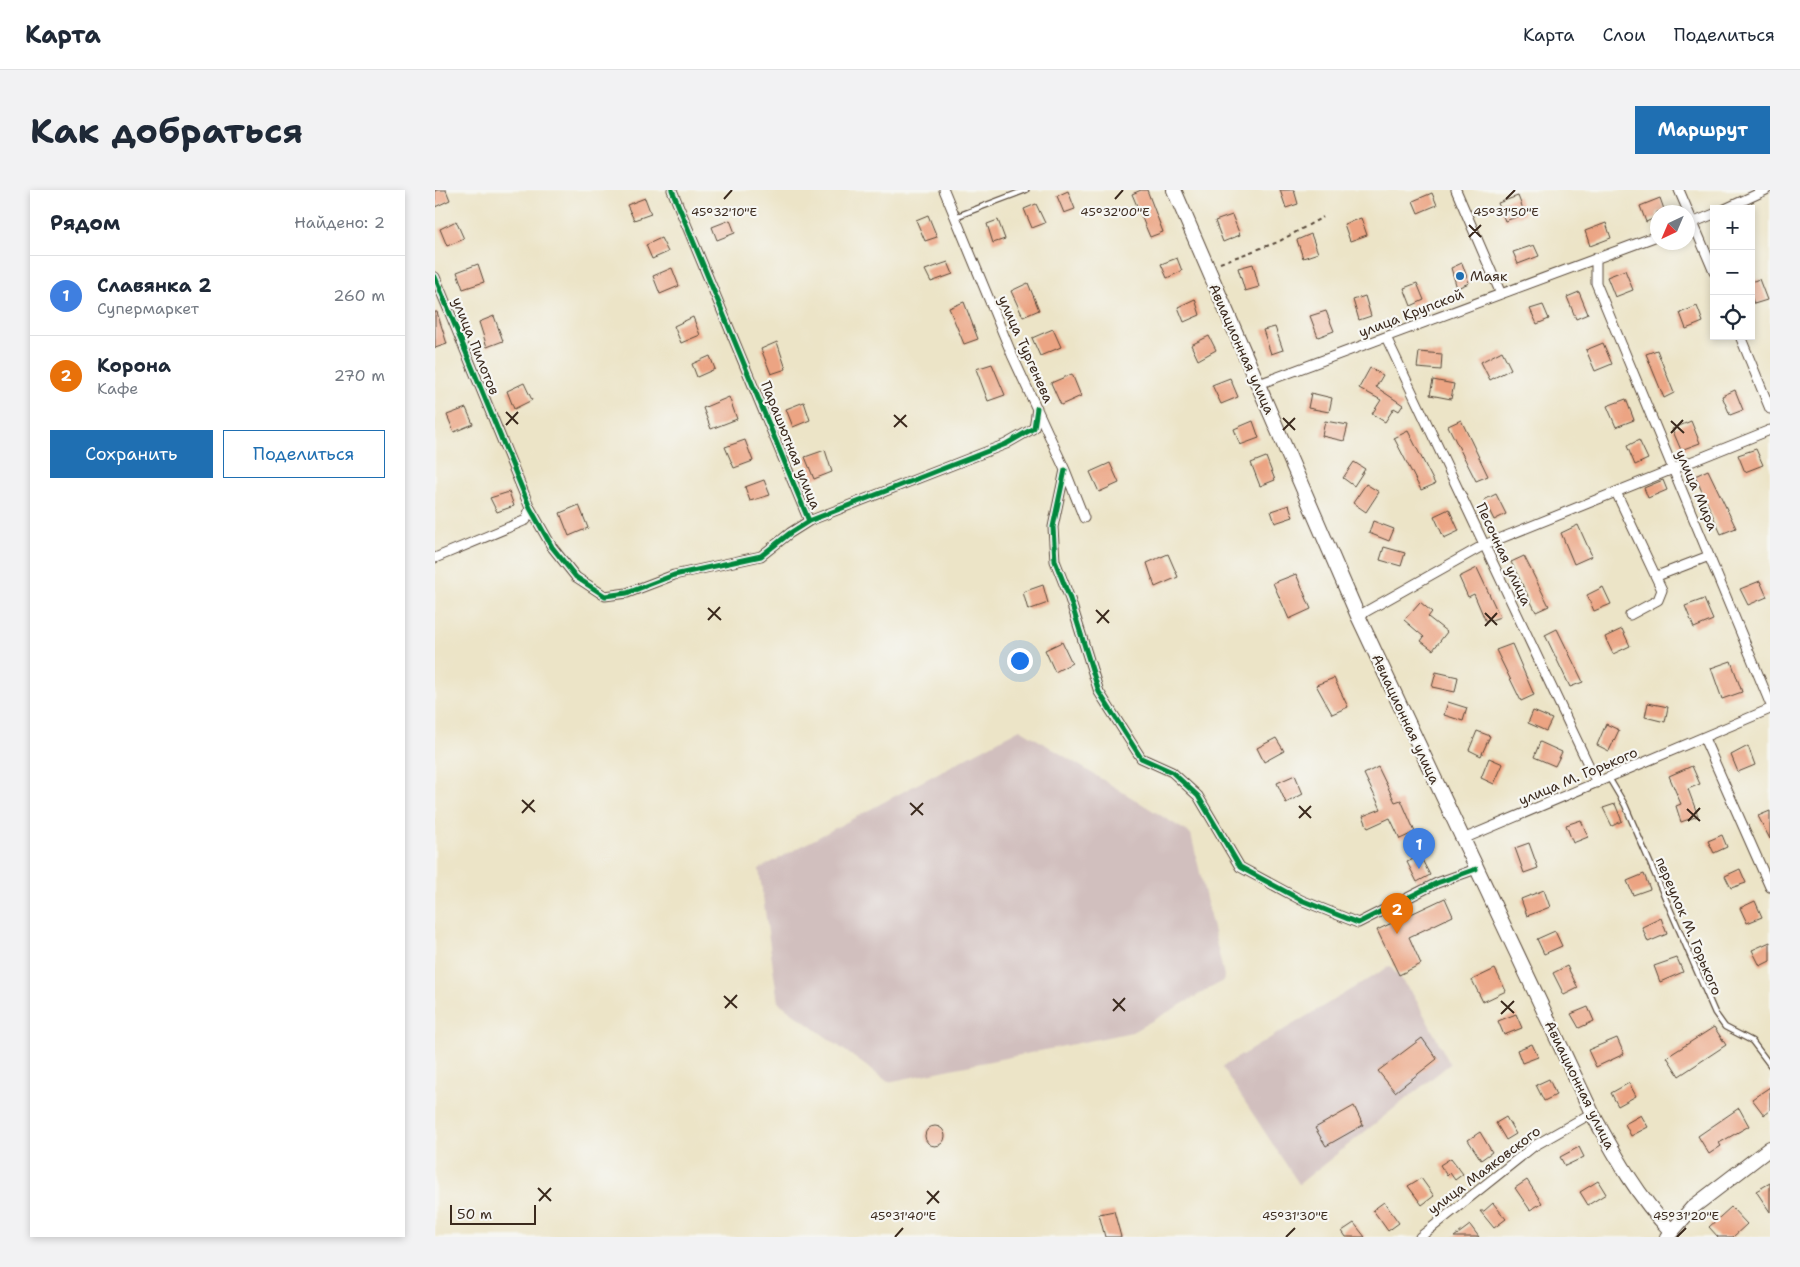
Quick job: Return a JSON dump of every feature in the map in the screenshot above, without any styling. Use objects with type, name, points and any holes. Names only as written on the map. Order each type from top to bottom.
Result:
[{"type":"main road","name":"Авиационная улица","points":[[1174,190],[1206,268],[1259,384],[1357,616],[1476,869],[1616,1156],[1649,1209],[1669,1234]]},
{"type":"main road","points":[[1669,1234],[1693,1207],[1770,1148]]},
{"type":"street","name":"Парашютная улица","points":[[672,190],[809,521],[1005,444],[1034,428],[1037,408]]},
{"type":"street","name":"улица Тургенева","points":[[943,190],[1012,355],[1065,470],[1084,518]]},
{"type":"street","points":[[1456,190],[1501,294]]},
{"type":"street","points":[[1679,190],[1684,205]]},
{"type":"street","points":[[1734,205],[1766,190]]},
{"type":"street","points":[[1695,222],[1710,216]]},
{"type":"street","points":[[1695,232],[1710,264]]},
{"type":"street","name":"улица Крупской","points":[[1259,384],[1650,239]]},
{"type":"street","name":"улица Мира","points":[[1596,258],[1596,284],[1770,703]]},
{"type":"street","name":"улица Пилотов","points":[[435,277],[530,508],[552,547],[576,577],[605,596],[627,593],[674,575],[761,556],[809,521]]},
{"type":"street","name":"Песочная улица","points":[[1387,337],[1597,783]]},
{"type":"street","points":[[1742,340],[1770,409]]},
{"type":"street","points":[[1357,616],[1484,545],[1770,430]]},
{"type":"street","points":[[1065,470],[1053,527],[1055,562],[1070,598],[1099,692],[1141,758],[1172,772],[1198,796],[1240,867],[1301,900],[1358,923],[1437,883],[1476,869]]},
{"type":"street","points":[[1615,492],[1657,576],[1662,590],[1658,600],[1629,615]]},
{"type":"street","points":[[435,558],[525,520],[530,508]]},
{"type":"street","points":[[1657,576],[1709,556]]},
{"type":"street","name":"улица М. Горького","points":[[1463,839],[1770,709]]},
{"type":"street","points":[[1704,738],[1770,887]]},
{"type":"street","name":"улица Маяковского","points":[[1420,1237],[1534,1146],[1593,1112]]},
{"type":"lane","points":[[955,217],[1026,190]]},
{"type":"lane","name":"переулок М. Горького","points":[[1609,778],[1625,805],[1715,1014],[1725,1027],[1752,1041],[1770,1065]]},
{"type":"path","points":[[1206,268],[1278,242],[1323,217]]},
{"type":"shaded area","points":[[1020,729],[1191,834],[1225,980],[1132,1032],[888,1082],[778,1002],[759,869]]},
{"type":"shaded area","points":[[1390,966],[1414,996],[1450,1064],[1299,1184],[1222,1067]]},
{"type":"building","points":[[435,190],[446,190],[450,200],[435,207]]},
{"type":"building","points":[[1141,190],[1147,190],[1163,232],[1150,237],[1132,194]]},
{"type":"building","points":[[1280,190],[1294,190],[1298,204],[1286,208]]},
{"type":"building","points":[[1068,191],[1075,209],[1064,213],[1057,196]]},
{"type":"building","points":[[1432,193],[1437,205],[1418,213],[1413,201]]},
{"type":"building","points":[[1518,196],[1525,214],[1505,221],[1498,203]]},
{"type":"building","points":[[645,198],[651,214],[634,220],[627,205]]},
{"type":"building","points":[[1660,198],[1662,205],[1650,205],[1650,220],[1646,222],[1640,206]]},
{"type":"building","points":[[1036,204],[1045,223],[1032,228],[1024,209]]},
{"type":"building","points":[[928,215],[937,237],[925,241],[916,220]]},
{"type":"building","points":[[1232,215],[1240,235],[1223,242],[1215,221]]},
{"type":"building","points":[[1361,218],[1367,235],[1350,241],[1344,224]]},
{"type":"building","points":[[730,220],[735,233],[717,240],[712,227]]},
{"type":"building","points":[[998,220],[1005,239],[993,243],[987,224]]},
{"type":"building","points":[[456,221],[464,239],[447,246],[440,229]]},
{"type":"building","points":[[1606,223],[1611,238],[1590,246],[1585,231]]},
{"type":"building","points":[[1311,234],[1318,253],[1303,258],[1297,240]]},
{"type":"building","points":[[661,238],[668,252],[652,259],[646,245]]},
{"type":"building","points":[[1534,245],[1539,256],[1518,264],[1513,252]]},
{"type":"building","points":[[1177,258],[1182,271],[1167,278],[1161,264]]},
{"type":"building","points":[[948,262],[953,274],[931,282],[925,270]]},
{"type":"building","name":"Маяк","points":[[1462,263],[1469,283],[1457,288],[1451,268]]},
{"type":"building","points":[[478,264],[484,282],[463,289],[457,272]]},
{"type":"building","points":[[1253,264],[1259,287],[1245,291],[1238,268]]},
{"type":"building","points":[[672,268],[679,286],[660,294],[653,276]]},
{"type":"building","points":[[1625,270],[1633,290],[1615,297],[1607,277]]},
{"type":"building","points":[[1759,279],[1767,300],[1755,304],[1755,295],[1755,280]]},
{"type":"building","points":[[1028,283],[1039,310],[1023,317],[1011,291]]},
{"type":"building","points":[[1417,283],[1424,300],[1411,306],[1404,288]]},
{"type":"building","points":[[1579,292],[1588,314],[1576,319],[1567,297]]},
{"type":"building","points":[[1365,296],[1371,316],[1359,320],[1353,300]]},
{"type":"building","points":[[1195,299],[1200,315],[1184,322],[1178,307]]},
{"type":"building","points":[[964,302],[978,339],[964,344],[949,308]]},
{"type":"building","points":[[1543,305],[1549,319],[1537,324],[1530,309]]},
{"type":"building","points":[[1697,306],[1703,322],[1686,329],[1680,313]]},
{"type":"building","points":[[1326,311],[1334,331],[1318,337],[1310,316]]},
{"type":"building","points":[[435,312],[437,312],[447,344],[435,348]]},
{"type":"building","points":[[494,316],[503,341],[487,347],[479,322]]},
{"type":"building","points":[[693,317],[700,335],[681,343],[674,326]]},
{"type":"building","points":[[1275,327],[1283,350],[1271,354],[1263,330]]},
{"type":"building","points":[[1053,329],[1061,347],[1040,356],[1032,338]]},
{"type":"building","points":[[1209,336],[1216,350],[1198,360],[1191,345]]},
{"type":"building","points":[[777,342],[786,369],[771,374],[761,349]]},
{"type":"building","points":[[1603,343],[1612,364],[1595,371],[1586,350]]},
{"type":"building","points":[[1657,350],[1674,393],[1664,398],[1646,354]]},
{"type":"building","points":[[1502,351],[1511,369],[1490,380],[1481,362]]},
{"type":"building","points":[[1419,352],[1442,354],[1441,370],[1417,368]]},
{"type":"building","points":[[710,356],[715,369],[697,377],[692,364]]},
{"type":"building","points":[[992,364],[1005,395],[988,401],[976,369]]},
{"type":"building","points":[[1370,368],[1383,375],[1376,387],[1403,405],[1399,411],[1394,408],[1385,422],[1372,414],[1381,400],[1359,388]]},
{"type":"building","points":[[1072,374],[1081,396],[1061,405],[1051,383]]},
{"type":"building","points":[[1230,378],[1238,397],[1221,404],[1212,385]]},
{"type":"building","points":[[1433,380],[1454,384],[1451,399],[1430,395]]},
{"type":"building","points":[[524,383],[532,400],[514,409],[507,391]]},
{"type":"building","points":[[1735,390],[1743,410],[1730,415],[1722,396]]},
{"type":"building","points":[[1311,393],[1332,398],[1329,412],[1308,408]]},
{"type":"building","points":[[729,397],[737,419],[711,429],[703,408]]},
{"type":"building","points":[[1626,399],[1634,420],[1616,427],[1607,406]]},
{"type":"building","points":[[804,402],[810,420],[793,427],[786,409]]},
{"type":"building","points":[[466,408],[473,424],[454,432],[447,415]]},
{"type":"building","points":[[1461,420],[1488,476],[1476,481],[1448,426]]},
{"type":"building","points":[[1253,421],[1259,438],[1240,445],[1234,429]]},
{"type":"building","points":[[1325,421],[1348,425],[1344,441],[1322,436]]},
{"type":"building","points":[[1691,421],[1700,443],[1681,450],[1672,429]]},
{"type":"building","points":[[1408,431],[1435,484],[1421,490],[1394,438]]},
{"type":"building","points":[[745,440],[753,461],[734,468],[725,447]]},
{"type":"building","points":[[1639,440],[1648,459],[1635,465],[1627,446]]},
{"type":"building","points":[[1756,449],[1763,465],[1745,472],[1738,455]]},
{"type":"building","points":[[825,450],[832,472],[814,479],[805,457]]},
{"type":"building","points":[[1266,457],[1275,480],[1260,486],[1251,463]]},
{"type":"building","points":[[1354,462],[1365,469],[1354,486],[1343,478]]},
{"type":"building","points":[[1110,463],[1119,483],[1099,492],[1090,472]]},
{"type":"building","points":[[1708,470],[1736,528],[1721,534],[1695,476]]},
{"type":"building","points":[[764,480],[770,495],[750,501],[745,487]]},
{"type":"building","points":[[1663,480],[1667,490],[1648,498],[1644,488]]},
{"type":"building","points":[[1366,484],[1379,492],[1366,512],[1353,503]]},
{"type":"building","points":[[509,492],[514,506],[497,512],[490,498]]},
{"type":"building","points":[[1496,494],[1506,514],[1494,520],[1484,500]]},
{"type":"building","points":[[579,505],[588,528],[569,536],[560,513]]},
{"type":"building","points":[[1289,505],[1293,517],[1275,523],[1271,511]]},
{"type":"building","points":[[1449,509],[1459,531],[1444,538],[1434,516]]},
{"type":"building","points":[[1373,521],[1394,529],[1389,541],[1369,533]]},
{"type":"building","points":[[1578,525],[1592,556],[1574,564],[1561,533]]},
{"type":"building","points":[[1384,547],[1405,553],[1401,566],[1380,560]]},
{"type":"building","points":[[1168,554],[1178,577],[1155,587],[1147,563]]},
{"type":"building","points":[[1524,556],[1549,606],[1536,612],[1511,562]]},
{"type":"building","points":[[1477,568],[1500,617],[1486,622],[1474,594],[1468,597],[1459,577]]},
{"type":"building","points":[[1296,574],[1311,609],[1289,619],[1273,583]]},
{"type":"building","points":[[1760,581],[1767,597],[1748,605],[1740,589]]},
{"type":"building","points":[[1043,585],[1048,603],[1028,610],[1023,592]]},
{"type":"building","points":[[1603,587],[1611,604],[1594,611],[1587,595]]},
{"type":"building","points":[[1704,599],[1713,620],[1694,628],[1685,606]]},
{"type":"building","points":[[1420,602],[1432,612],[1428,617],[1447,632],[1433,650],[1421,641],[1424,637],[1404,620]]},
{"type":"building","points":[[1557,629],[1583,682],[1570,687],[1545,635]]},
{"type":"building","points":[[1622,629],[1630,646],[1613,654],[1605,637]]},
{"type":"building","points":[[1062,642],[1072,663],[1055,672],[1045,650]]},
{"type":"building","points":[[1512,644],[1534,695],[1521,701],[1496,650]]},
{"type":"building","points":[[1731,661],[1742,692],[1722,699],[1711,668]]},
{"type":"building","points":[[1436,672],[1458,677],[1455,692],[1432,687]]},
{"type":"building","points":[[1334,678],[1348,707],[1332,714],[1316,685]]},
{"type":"building","points":[[1448,702],[1467,708],[1463,721],[1444,715]]},
{"type":"building","points":[[1648,703],[1668,707],[1665,722],[1645,717]]},
{"type":"building","points":[[1533,711],[1552,719],[1546,731],[1528,723]]},
{"type":"building","points":[[1606,724],[1619,730],[1609,751],[1597,745]]},
{"type":"building","points":[[1477,731],[1490,736],[1481,756],[1469,750]]},
{"type":"building","points":[[1276,738],[1284,751],[1264,762],[1257,748]]},
{"type":"building","points":[[1540,742],[1562,752],[1555,766],[1534,757]]},
{"type":"building","points":[[1748,746],[1755,765],[1738,772],[1731,755]]},
{"type":"building","points":[[1489,758],[1503,764],[1494,784],[1481,778]]},
{"type":"building","points":[[1692,766],[1700,784],[1688,789],[1698,816],[1681,822],[1676,806],[1681,804],[1669,776]]},
{"type":"building","points":[[1378,767],[1395,802],[1401,800],[1415,832],[1400,839],[1390,818],[1368,828],[1363,816],[1381,809],[1364,774]]},
{"type":"building","points":[[1295,775],[1303,794],[1286,803],[1277,783]]},
{"type":"building","points":[[1615,804],[1622,821],[1612,826],[1603,808]]},
{"type":"building","points":[[1770,811],[1770,839],[1758,816]]},
{"type":"building","points":[[1581,820],[1588,837],[1573,843],[1566,825]]},
{"type":"building","points":[[1722,835],[1727,847],[1714,853],[1708,841]]},
{"type":"building","points":[[1529,843],[1538,868],[1524,873],[1515,848]]},
{"type":"building","points":[[1420,856],[1430,875],[1417,882],[1407,862]]},
{"type":"building","points":[[1740,869],[1746,883],[1731,888],[1725,876]]},
{"type":"building","points":[[1644,874],[1650,889],[1633,895],[1627,881]]},
{"type":"building","points":[[1544,890],[1550,907],[1527,916],[1521,899]]},
{"type":"building","points":[[1445,898],[1453,916],[1409,937],[1421,964],[1399,975],[1377,930]]},
{"type":"building","points":[[1755,901],[1762,917],[1747,923],[1740,908]]},
{"type":"building","points":[[1661,918],[1667,934],[1648,942],[1642,927]]},
{"type":"building","points":[[1555,931],[1562,946],[1544,954],[1537,939]]},
{"type":"building","points":[[1770,942],[1770,961],[1760,966],[1752,950]]},
{"type":"building","points":[[1677,958],[1683,972],[1660,982],[1654,966]]},
{"type":"building","points":[[1567,966],[1578,988],[1564,995],[1553,973]]},
{"type":"building","points":[[1495,969],[1506,991],[1483,1002],[1472,980]]},
{"type":"building","points":[[1588,1007],[1594,1021],[1579,1028],[1571,1014]]},
{"type":"building","points":[[1516,1014],[1522,1028],[1504,1035],[1498,1021]]},
{"type":"building","points":[[1714,1027],[1726,1045],[1679,1076],[1667,1057]]},
{"type":"building","points":[[1422,1038],[1437,1059],[1395,1092],[1378,1071]]},
{"type":"building","points":[[1617,1038],[1624,1054],[1596,1067],[1588,1050]]},
{"type":"building","points":[[1532,1044],[1538,1057],[1522,1063],[1517,1050]]},
{"type":"building","points":[[1549,1079],[1556,1095],[1544,1101],[1536,1085]]},
{"type":"building","points":[[1629,1083],[1636,1096],[1618,1106],[1611,1093]]},
{"type":"building","points":[[1770,1087],[1770,1110],[1764,1115],[1752,1099]]},
{"type":"building","points":[[1354,1106],[1363,1125],[1326,1146],[1315,1128]]},
{"type":"building","points":[[1739,1108],[1749,1126],[1719,1143],[1721,1146],[1709,1154],[1698,1136]]},
{"type":"building","points":[[1641,1115],[1648,1127],[1631,1136],[1625,1124]]},
{"type":"building","points":[[1506,1117],[1516,1134],[1506,1140],[1496,1123]]},
{"type":"building","points":[[935,1126],[942,1129],[945,1136],[942,1143],[935,1146],[928,1143],[925,1136],[928,1129]]},
{"type":"building","points":[[1480,1132],[1492,1152],[1481,1160],[1468,1140]]},
{"type":"building","points":[[1579,1147],[1584,1157],[1565,1166],[1560,1157]]},
{"type":"building","points":[[1451,1158],[1463,1174],[1455,1180],[1450,1173],[1447,1176],[1440,1165]]},
{"type":"building","points":[[1421,1178],[1434,1196],[1422,1205],[1408,1186]]},
{"type":"building","points":[[1527,1180],[1542,1203],[1530,1210],[1515,1188]]},
{"type":"building","points":[[1598,1181],[1606,1194],[1588,1205],[1580,1192]]},
{"type":"building","points":[[1770,1183],[1770,1212],[1756,1191]]},
{"type":"building","points":[[1384,1202],[1399,1223],[1388,1231],[1373,1210]]},
{"type":"building","points":[[1493,1203],[1506,1219],[1494,1228],[1480,1211],[1484,1211]]},
{"type":"building","points":[[1731,1207],[1747,1224],[1733,1237],[1718,1237],[1709,1227]]},
{"type":"building","points":[[1114,1211],[1121,1237],[1105,1237],[1099,1214]]},
{"type":"building","points":[[1354,1223],[1365,1237],[1346,1237],[1342,1231]]},
{"type":"building","points":[[1470,1225],[1479,1237],[1454,1237]]},
{"type":"cycle path","points":[[672,190],[809,521],[1006,444],[1034,428],[1037,408]]},
{"type":"cycle path","points":[[435,277],[530,508],[552,547],[576,577],[605,596],[627,593],[674,575],[761,556],[809,521]]},
{"type":"cycle path","points":[[1065,470],[1053,527],[1055,561],[1070,599],[1099,692],[1141,758],[1172,772],[1198,796],[1240,867],[1301,900],[1358,923],[1437,883],[1476,869]]},
{"type":"place","name":"Маяк","points":[[1460,276]]},
{"type":"place","name":"Славянка 2","points":[[1419,869]]},
{"type":"place","name":"Корона","points":[[1397,934]]}]
